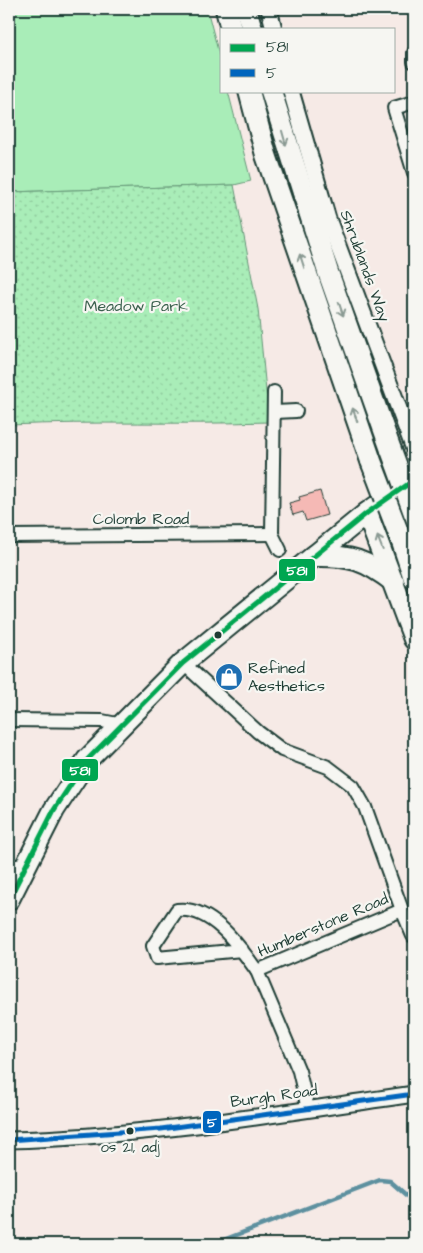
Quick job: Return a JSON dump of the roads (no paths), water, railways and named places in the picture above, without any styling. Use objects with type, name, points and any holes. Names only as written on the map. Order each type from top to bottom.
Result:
[{"type":"highway","points":[[226,9],[231,28]]},
{"type":"highway","points":[[246,9],[252,28]]},
{"type":"highway","points":[[249,92],[266,155],[371,460],[414,578]]},
{"type":"highway","points":[[271,92],[325,263],[414,513]]},
{"type":"highway","points":[[9,899],[17,866],[87,760],[183,663],[367,513],[414,480]]},
{"type":"highway","points":[[367,513],[414,639]]},
{"type":"highway","points":[[314,556],[341,556],[357,559],[373,566],[394,582]]},
{"type":"street","points":[[269,9],[274,28]]},
{"type":"street","points":[[414,53],[414,62]]},
{"type":"street","name":"Shrublands Way","points":[[290,92],[328,219],[414,449]]},
{"type":"street","points":[[414,102],[394,108],[414,173]]},
{"type":"street","points":[[274,392],[272,534],[280,550]]},
{"type":"street","points":[[275,412],[296,411]]},
{"type":"street","name":"Colomb Road","points":[[9,536],[272,534]]},
{"type":"street","name":"Humberstone Road","points":[[183,663],[258,732],[282,750],[328,767],[353,786],[365,808],[413,936]]},
{"type":"street","points":[[9,720],[102,720],[122,725]]},
{"type":"street","name":"Humberstone Road","points":[[242,950],[157,958],[153,946],[177,910],[189,909],[225,929],[242,950],[257,971],[299,1071],[308,1109]]},
{"type":"street","name":"Humberstone Road","points":[[257,971],[402,910]]},
{"type":"street","name":"Burgh Road","points":[[12,1140],[212,1122],[414,1094]]},
{"type":"waterway","points":[[213,1244],[380,1180],[390,1181],[414,1202]]},
{"type":"place","name":"Refined Aesthetics","points":[[229,677]]},
{"type":"place","name":"os 21, adj","points":[[130,1131]]},
{"type":"park label","name":"Meadow Park","points":[[136,306]]}]
